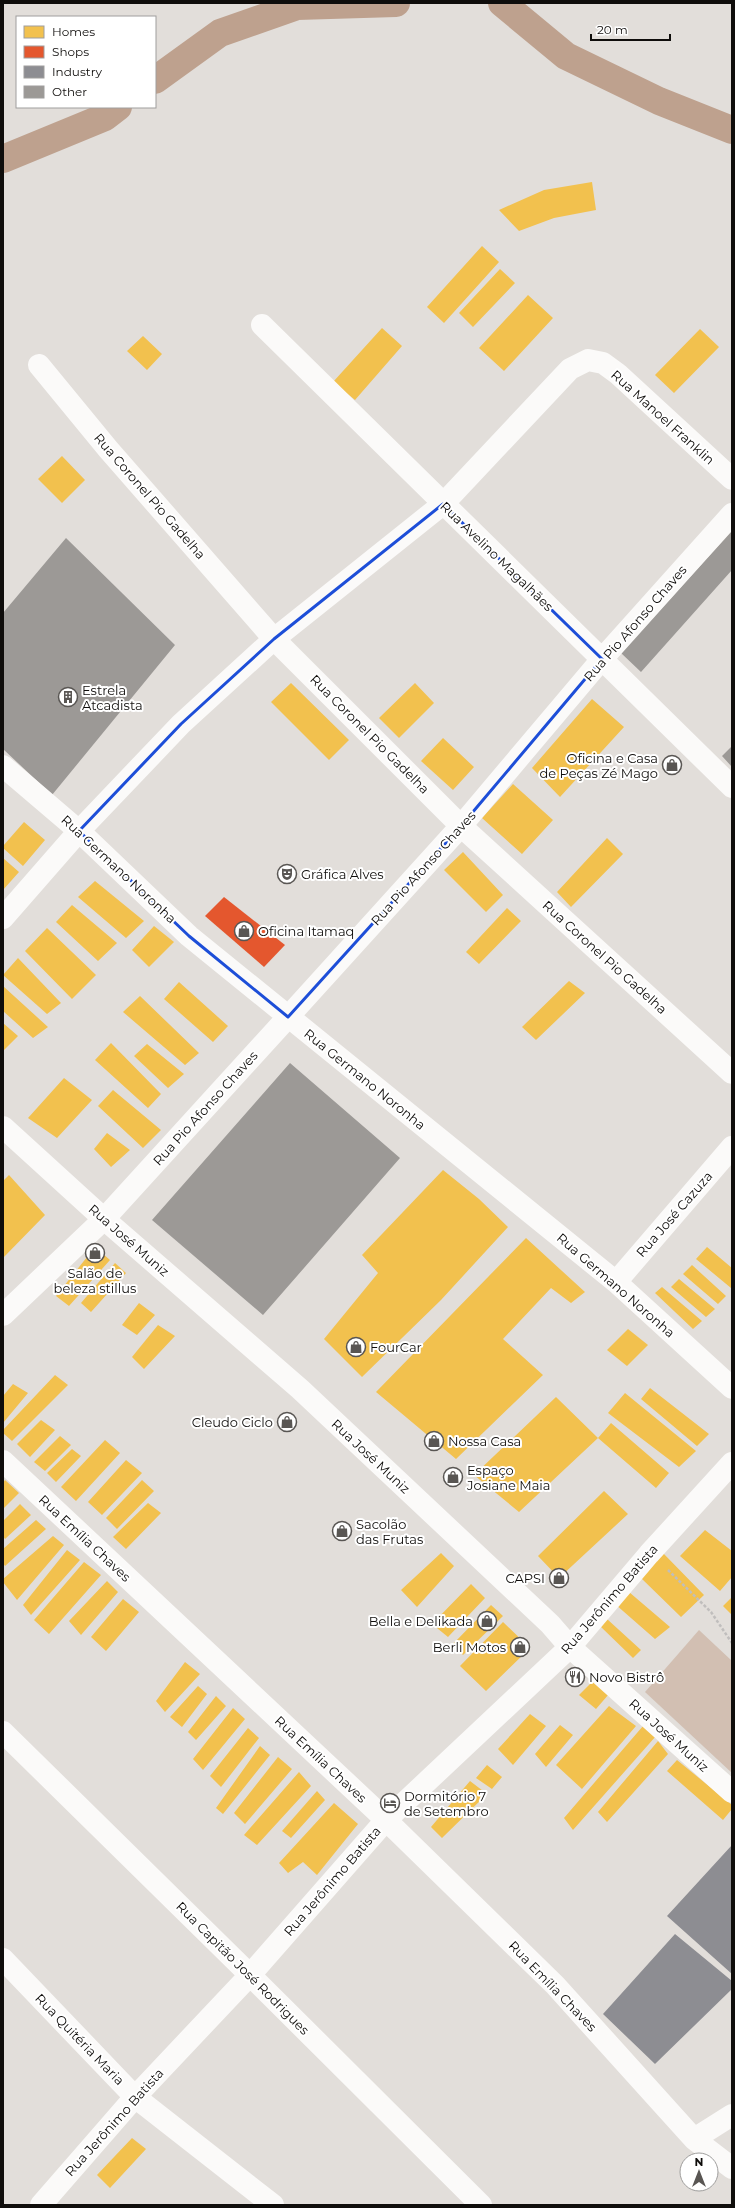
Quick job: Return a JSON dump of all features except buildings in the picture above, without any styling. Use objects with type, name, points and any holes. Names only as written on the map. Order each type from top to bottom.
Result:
[{"type":"street","name":"Rua Avelino Magalhães","points":[[262,326],[732,787]]},
{"type":"street","name":"Rua Manoel Franklin","points":[[443,504],[570,369],[588,360],[603,363],[618,374],[732,479]]},
{"type":"street","name":"Rua Coronel Pio Gadelha","points":[[39,365],[108,449],[274,639],[461,826],[732,1073]]},
{"type":"street","points":[[3,918],[79,831],[181,724],[274,639],[443,504]]},
{"type":"street","name":"Rua Pio Afonso Chaves","points":[[3,1315],[104,1219],[288,1017],[461,826],[602,659],[732,514]]},
{"type":"street","name":"Rua Germano Noronha","points":[[3,766],[79,831],[189,936],[616,1282],[732,1388]]},
{"type":"street","name":"Rua José Muniz","points":[[3,1127],[104,1219],[300,1389],[550,1624],[570,1647],[732,1792]]},
{"type":"street","name":"Rua José Cazuza","points":[[616,1282],[732,1147]]},
{"type":"street","name":"Rua Emília Chaves","points":[[3,1461],[386,1820],[555,1985],[694,2139],[732,2168]]},
{"type":"street","name":"Rua Jerônimo Batista","points":[[41,2205],[135,2097],[250,1975],[386,1820],[570,1647],[649,1554],[732,1463]]},
{"type":"street","name":"Rua Capitão José Rodrigues","points":[[3,1732],[481,2205]]},
{"type":"street","name":"Rua Quitéria Maria","points":[[3,1959],[135,2097],[273,2205]]},
{"type":"street","points":[[694,2139],[732,2115]]},
{"type":"path","points":[[649,1554],[682,1582],[711,1612],[732,1643]]},
{"type":"highlighted area","points":[[443,504],[602,659],[461,826],[288,1017],[189,936],[79,831],[181,724],[274,639]]},
{"type":"shaded area","points":[[699,1630],[732,1661],[732,1773],[645,1692]]},
{"type":"waterway","points":[[156,79],[220,33],[297,6],[396,3]]},
{"type":"waterway","points":[[502,3],[566,56],[659,101],[732,130]]},
{"type":"waterway","points":[[3,159],[105,117],[117,108]]},
{"type":"place","name":"Estrela Atcadista","points":[[68,697]]},
{"type":"place","name":"Oficina e Casa de Peças Zé Mago","points":[[672,765]]},
{"type":"place","name":"Gráfica Alves","points":[[287,874]]},
{"type":"place","name":"Oficina Itamaq","points":[[244,931]]},
{"type":"place","name":"Salão de beleza stillus","points":[[95,1253]]},
{"type":"place","name":"FourCar","points":[[356,1347]]},
{"type":"place","name":"Cleudo Ciclo","points":[[287,1422]]},
{"type":"place","name":"Nossa Casa","points":[[434,1441]]},
{"type":"place","name":"Espaço Josiane Maia","points":[[453,1477]]},
{"type":"place","name":"Sacolão das Frutas","points":[[342,1531]]},
{"type":"place","name":"CAPSI","points":[[559,1578]]},
{"type":"place","name":"Bella e Delikada","points":[[487,1621]]},
{"type":"place","name":"Berli Motos","points":[[520,1647]]},
{"type":"place","name":"Novo Bistrô","points":[[575,1677]]},
{"type":"place","name":"Dormitório 7 de Setembro","points":[[390,1803]]}]
